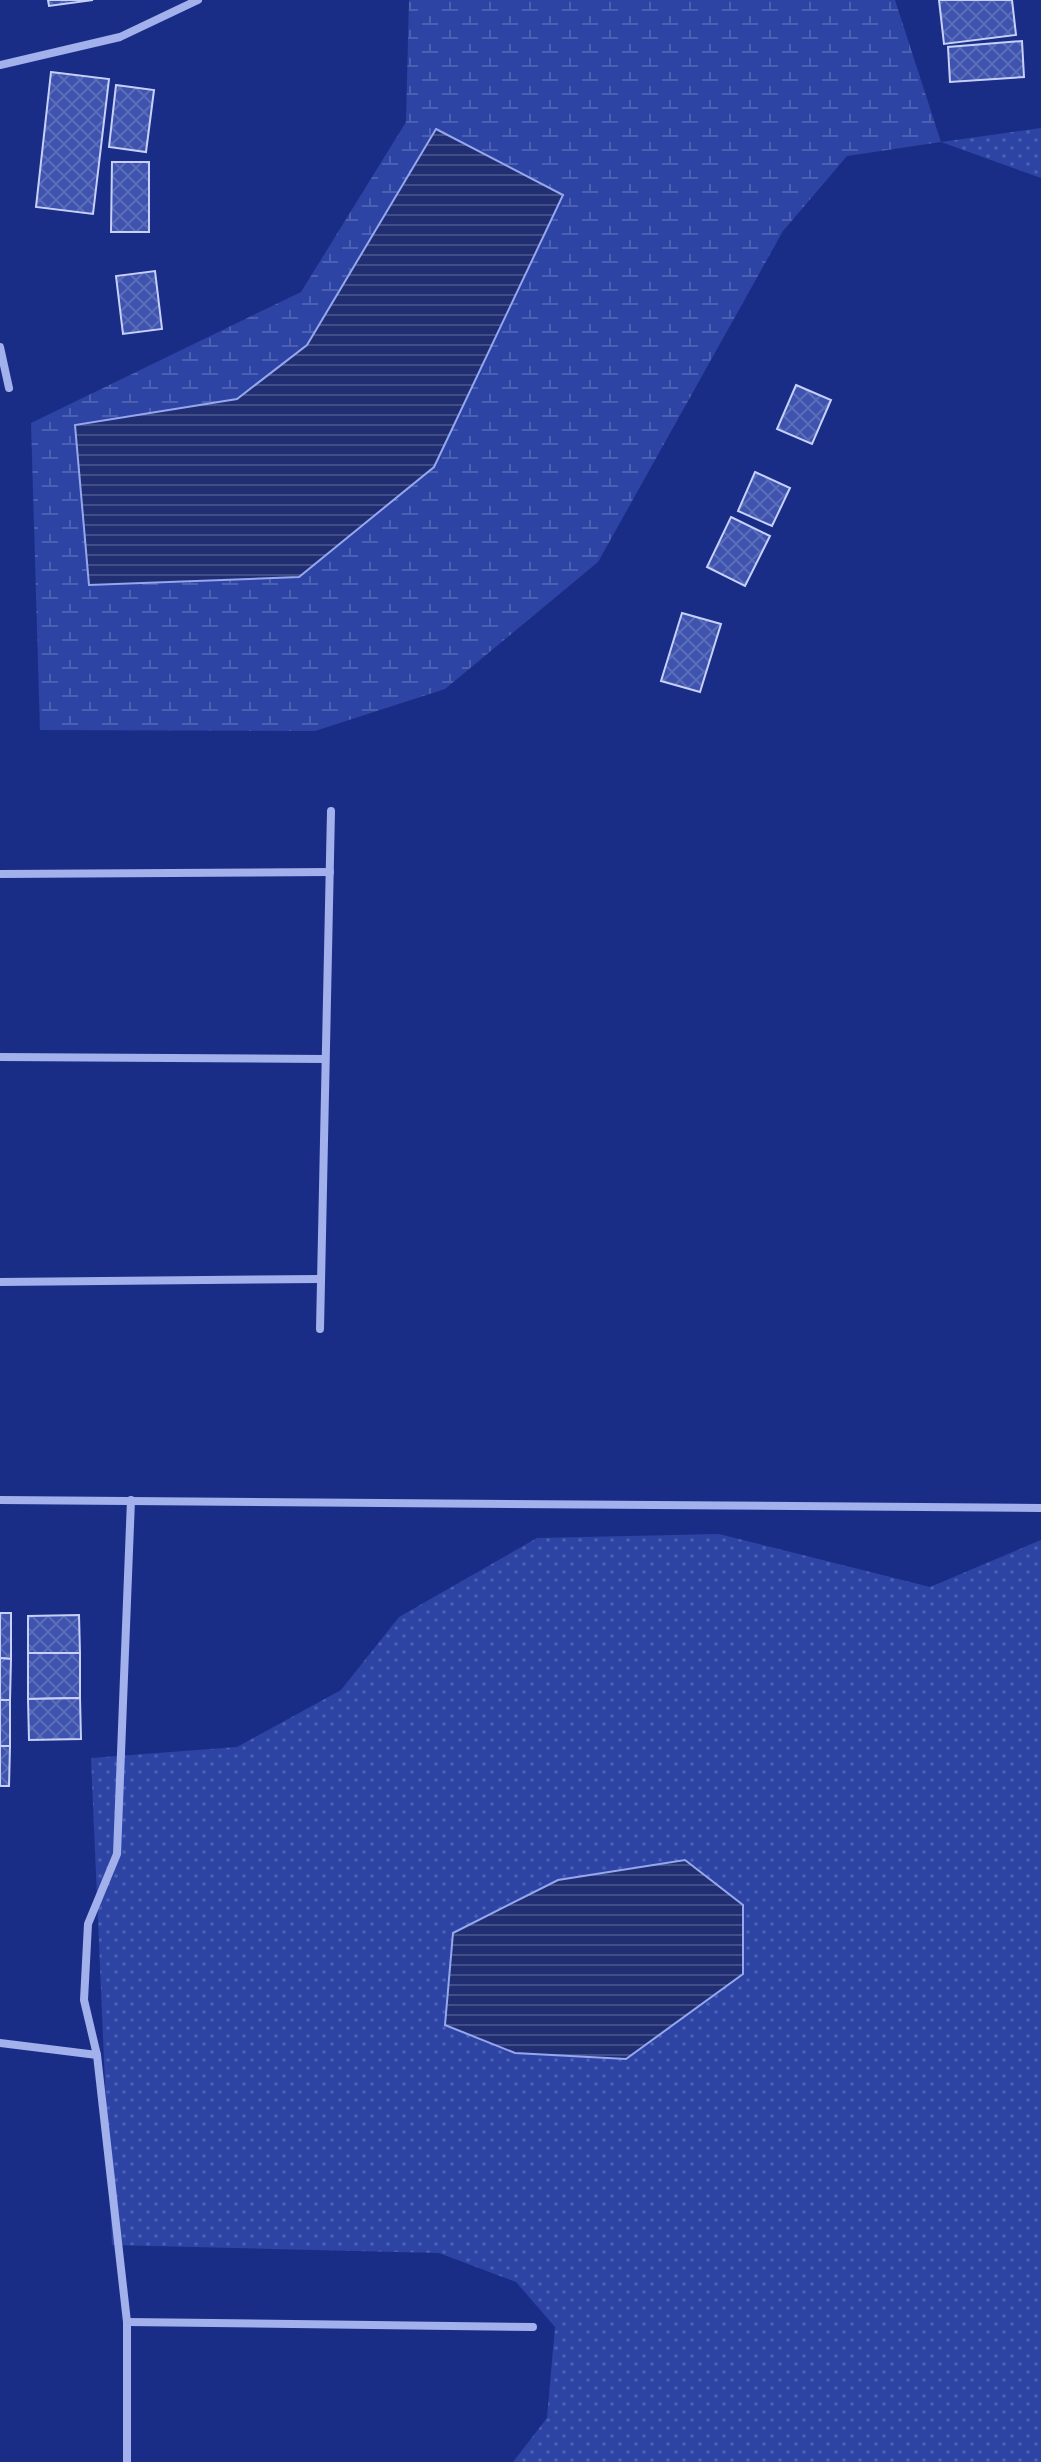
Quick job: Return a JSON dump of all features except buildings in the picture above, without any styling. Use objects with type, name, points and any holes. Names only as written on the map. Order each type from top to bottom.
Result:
[{"type":"street","points":[[0,65],[120,37],[198,0]]},
{"type":"street","points":[[0,347],[9,388]]},
{"type":"street","points":[[320,1329],[331,811]]},
{"type":"street","points":[[0,874],[330,872]]},
{"type":"street","points":[[0,1057],[325,1059]]},
{"type":"street","points":[[0,1282],[320,1279]]},
{"type":"street","points":[[0,1500],[1041,1508]]},
{"type":"street","points":[[127,2462],[127,2322],[97,2055],[84,2000],[88,1924],[117,1854],[131,1500]]},
{"type":"street","points":[[0,2043],[97,2055]]},
{"type":"street","points":[[127,2322],[533,2327]]},
{"type":"green space","points":[[409,0],[895,0],[941,142],[847,156],[783,231],[598,562],[445,689],[315,731],[40,730],[31,423],[301,292],[406,122]]},
{"type":"green space","points":[[1041,128],[1041,178],[941,142]]},
{"type":"green space","points":[[719,1534],[930,1587],[1041,1540],[1041,2462],[513,2462],[547,2418],[555,2327],[516,2282],[439,2253],[112,2245],[91,1758],[237,1747],[341,1690],[399,1617],[537,1538]]},
{"type":"shaded area","points":[[436,129],[563,195],[434,467],[299,577],[89,585],[75,425],[237,399],[307,345]]},
{"type":"shaded area","points":[[685,1860],[743,1905],[743,1974],[626,2059],[515,2053],[445,2025],[453,1933],[558,1880]]}]
